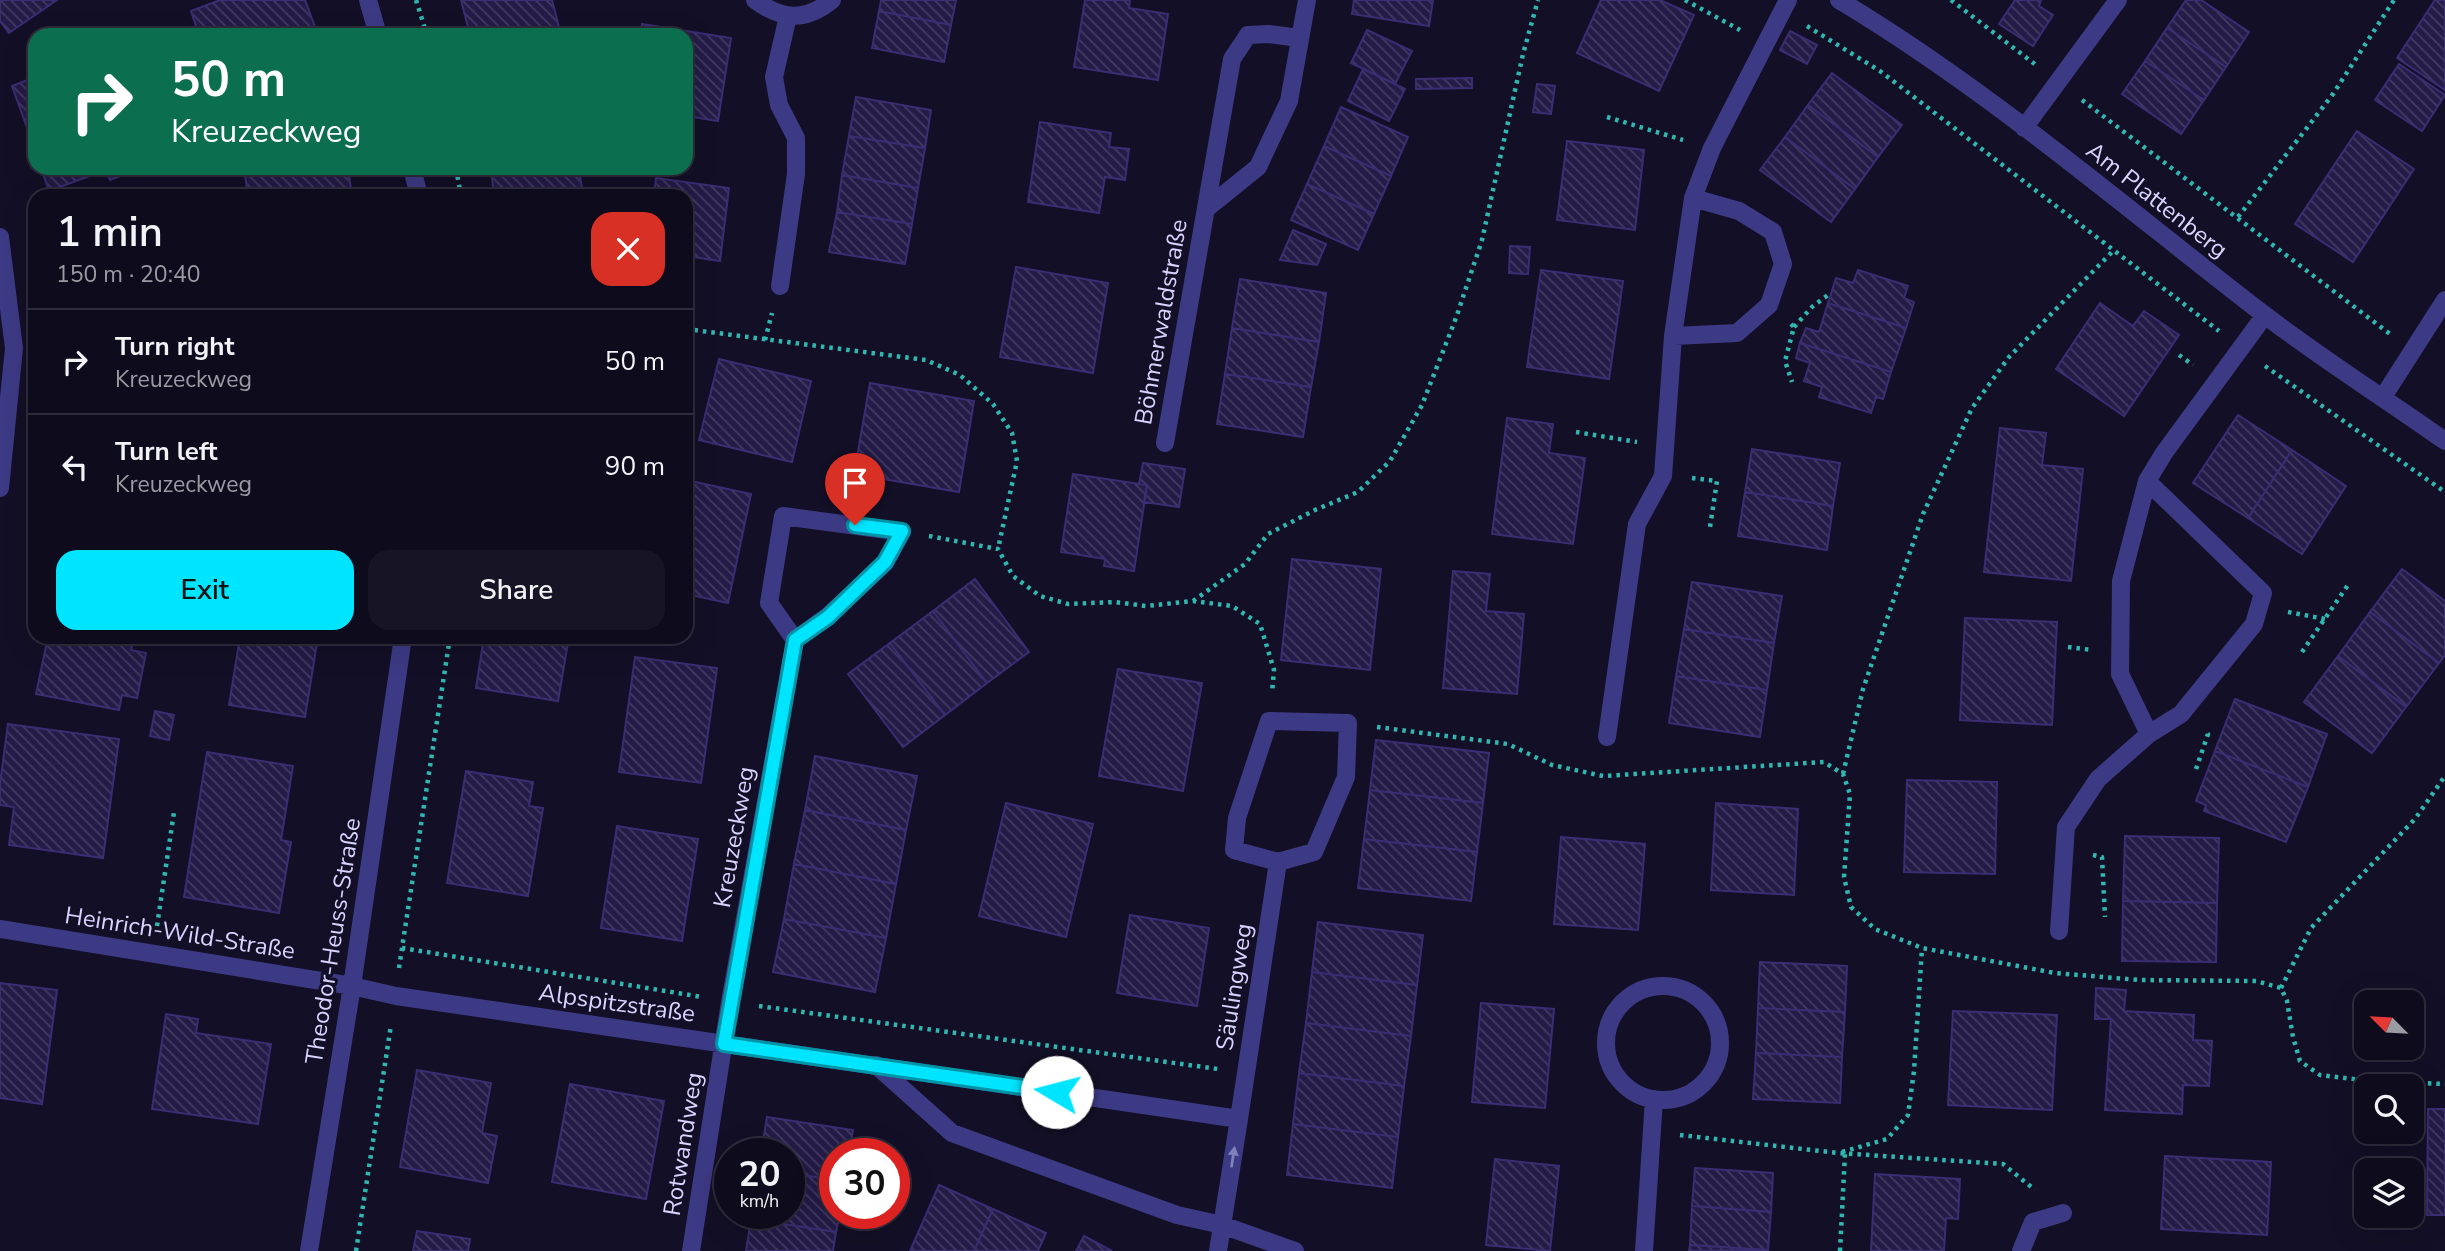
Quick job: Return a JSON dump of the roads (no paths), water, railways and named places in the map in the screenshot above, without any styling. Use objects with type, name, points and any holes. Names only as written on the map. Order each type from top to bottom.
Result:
[{"type":"street","points":[[368,0],[376,28]]},
{"type":"street","points":[[755,0],[770,11],[788,16],[805,15],[821,9],[832,0]]},
{"type":"street","name":"Böhmerwaldstraße","points":[[1206,209],[1258,167],[1289,101],[1307,0]]},
{"type":"street","name":"Am Plattenberg","points":[[1839,0],[1899,36],[2024,128],[2265,315],[2445,441]]},
{"type":"street","points":[[2024,128],[2119,0]]},
{"type":"street","points":[[1607,737],[1637,524],[1663,476],[1673,336],[1693,198],[1712,148],[1785,6]]},
{"type":"street","points":[[780,286],[796,174],[796,138],[779,105],[774,77],[788,16]]},
{"type":"street","name":"Böhmerwaldstraße","points":[[1165,443],[1232,59],[1248,35],[1269,34],[1299,38]]},
{"type":"street","points":[[1673,336],[1737,333],[1769,305],[1783,264],[1773,232],[1739,211],[1693,198]]},
{"type":"street","points":[[0,237],[14,348],[0,488]]},
{"type":"street","points":[[2383,397],[2445,300]]},
{"type":"street","points":[[2149,734],[2120,674],[2121,581],[2147,481],[2164,453],[2265,315]]},
{"type":"street","points":[[2059,931],[2066,827],[2098,779],[2149,734],[2181,714],[2254,624],[2263,593],[2147,481]]},
{"type":"street","points":[[783,516],[902,531],[885,562],[828,617],[795,640],[769,603],[783,516]]},
{"type":"street","name":"Kreuzeckweg","points":[[724,1044],[795,640]]},
{"type":"street","name":"Theodor-Heuss-Straße","points":[[309,1251],[352,986],[402,644]]},
{"type":"street","points":[[1269,721],[1348,723],[1346,777],[1314,852],[1278,862],[1234,850],[1237,818],[1269,721]]},
{"type":"street","name":"Säulingweg","points":[[1239,1119],[1278,862]]},
{"type":"street","name":"Heinrich-Wild-Straße","points":[[0,929],[352,986]]},
{"type":"street","name":"Alpspitzstraße","points":[[352,986],[396,996],[1239,1119]]},
{"type":"street","points":[[1669,986],[1686,991],[1700,1000],[1714,1020],[1720,1043],[1710,1074],[1699,1086],[1686,1095],[1670,1100],[1654,1099],[1637,1094],[1617,1076],[1606,1052],[1606,1034],[1612,1017],[1636,992],[1669,986]]},
{"type":"street","name":"Rotwandweg","points":[[691,1251],[724,1044]]},
{"type":"street","points":[[876,1065],[952,1133],[1177,1215],[1222,1225],[1295,1251]]},
{"type":"street","points":[[1644,1251],[1654,1099]]},
{"type":"street","points":[[1218,1251],[1239,1119]]},
{"type":"street","points":[[2021,1251],[2033,1222],[2063,1213]]}]
